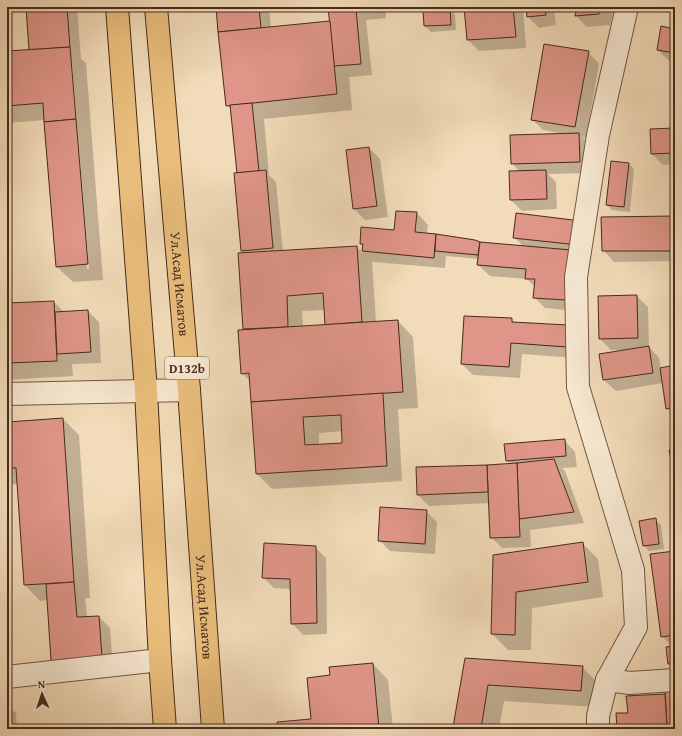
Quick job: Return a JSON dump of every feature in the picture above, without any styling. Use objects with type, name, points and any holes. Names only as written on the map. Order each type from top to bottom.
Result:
[{"type":"main road","name":"D132b","points":[[118,7],[146,391],[165,729]]},
{"type":"main road","name":"Ул.Асад Исматов","points":[[156,7],[189,390],[213,729]]},
{"type":"street","points":[[598,729],[598,716],[607,680],[636,627],[633,570],[578,387],[576,277],[598,135],[627,7]]},
{"type":"street","points":[[7,394],[189,390]]},
{"type":"street","points":[[7,677],[160,660]]},
{"type":"street","points":[[607,680],[630,683],[675,680]]},
{"type":"building","points":[[26,7],[67,7],[70,47],[29,50]]},
{"type":"building","points":[[216,7],[259,7],[261,28],[218,32]]},
{"type":"building","points":[[328,7],[375,7],[356,9],[361,64],[334,66]]},
{"type":"building","points":[[464,7],[513,7],[516,37],[467,40]]},
{"type":"building","points":[[526,7],[545,7],[546,15],[527,17]]},
{"type":"building","points":[[577,7],[601,7],[599,14],[575,16]]},
{"type":"building","points":[[450,8],[451,25],[424,26],[423,10]]},
{"type":"building","points":[[330,21],[337,94],[226,106],[218,32]]},
{"type":"building","points":[[661,26],[675,29],[675,53],[657,50]]},
{"type":"building","points":[[544,44],[589,51],[575,127],[531,120]]},
{"type":"building","points":[[70,47],[76,119],[44,122],[43,103],[7,106],[7,51]]},
{"type":"building","points":[[252,103],[259,171],[237,173],[230,105]]},
{"type":"building","points":[[76,119],[88,264],[56,267],[44,122]]},
{"type":"building","points":[[675,128],[675,153],[651,154],[650,129]]},
{"type":"building","points":[[579,133],[580,162],[511,164],[510,135]]},
{"type":"building","points":[[369,147],[377,206],[353,209],[346,150]]},
{"type":"building","points":[[611,161],[629,163],[624,207],[606,205]]},
{"type":"building","points":[[266,170],[273,248],[241,251],[234,173]]},
{"type":"building","points":[[546,170],[547,199],[510,200],[509,171]]},
{"type":"building","points":[[396,211],[417,212],[415,232],[436,234],[434,258],[362,251],[363,244],[360,244],[361,227],[394,230]]},
{"type":"building","points":[[516,213],[581,221],[578,245],[513,238]]},
{"type":"building","points":[[675,216],[675,251],[602,251],[601,217]]},
{"type":"building","points":[[436,234],[480,242],[478,255],[435,251]]},
{"type":"building","points":[[480,242],[571,250],[566,300],[533,298],[535,279],[525,279],[526,269],[477,265]]},
{"type":"building","points":[[357,246],[362,322],[325,325],[323,293],[287,296],[288,327],[243,329],[238,253]]},
{"type":"building","points":[[637,295],[638,338],[599,339],[598,296]]},
{"type":"building","points":[[54,301],[57,361],[7,363],[7,303]]},
{"type":"building","points":[[88,310],[91,352],[57,354],[55,312]]},
{"type":"building","points":[[464,316],[512,318],[512,322],[568,325],[567,347],[511,343],[509,367],[461,364]]},
{"type":"building","points":[[398,320],[403,392],[251,402],[249,373],[241,374],[238,330]]},
{"type":"building","points":[[649,346],[653,373],[603,380],[599,354]]},
{"type":"building","points":[[675,365],[675,407],[666,409],[660,368]]},
{"type":"building","points":[[383,393],[387,466],[256,474],[251,402]],"holes":[[[341,415],[342,443],[305,445],[303,417]]]},
{"type":"building","points":[[63,418],[74,582],[24,585],[16,468],[7,468],[7,422]]},
{"type":"building","points":[[565,439],[566,456],[506,461],[504,444]]},
{"type":"building","points":[[675,448],[675,470],[673,470],[669,450]]},
{"type":"building","points":[[554,459],[574,512],[519,519],[517,463]]},
{"type":"building","points":[[517,463],[520,537],[490,538],[487,465]]},
{"type":"building","points":[[487,465],[488,492],[417,495],[416,467]]},
{"type":"building","points":[[380,507],[427,510],[425,544],[378,541]]},
{"type":"building","points":[[656,518],[659,544],[643,546],[639,521]]},
{"type":"building","points":[[583,542],[588,582],[516,592],[515,635],[491,634],[493,555]]},
{"type":"building","points":[[264,543],[316,546],[317,623],[291,624],[290,579],[262,578]]},
{"type":"building","points":[[675,551],[675,635],[661,637],[650,554]]},
{"type":"building","points":[[74,582],[77,617],[99,616],[102,657],[51,661],[46,584]]},
{"type":"building","points":[[675,646],[675,663],[668,664],[666,647]]},
{"type":"building","points":[[465,658],[583,666],[581,691],[488,685],[481,729],[464,729],[453,727]]},
{"type":"building","points":[[373,663],[379,729],[278,729],[277,722],[311,719],[307,678],[330,675],[329,667]]},
{"type":"building","points":[[675,689],[675,726],[667,727],[665,690]]},
{"type":"building","points":[[665,694],[667,727],[659,727],[659,729],[617,729],[616,713],[628,713],[626,696]]}]
